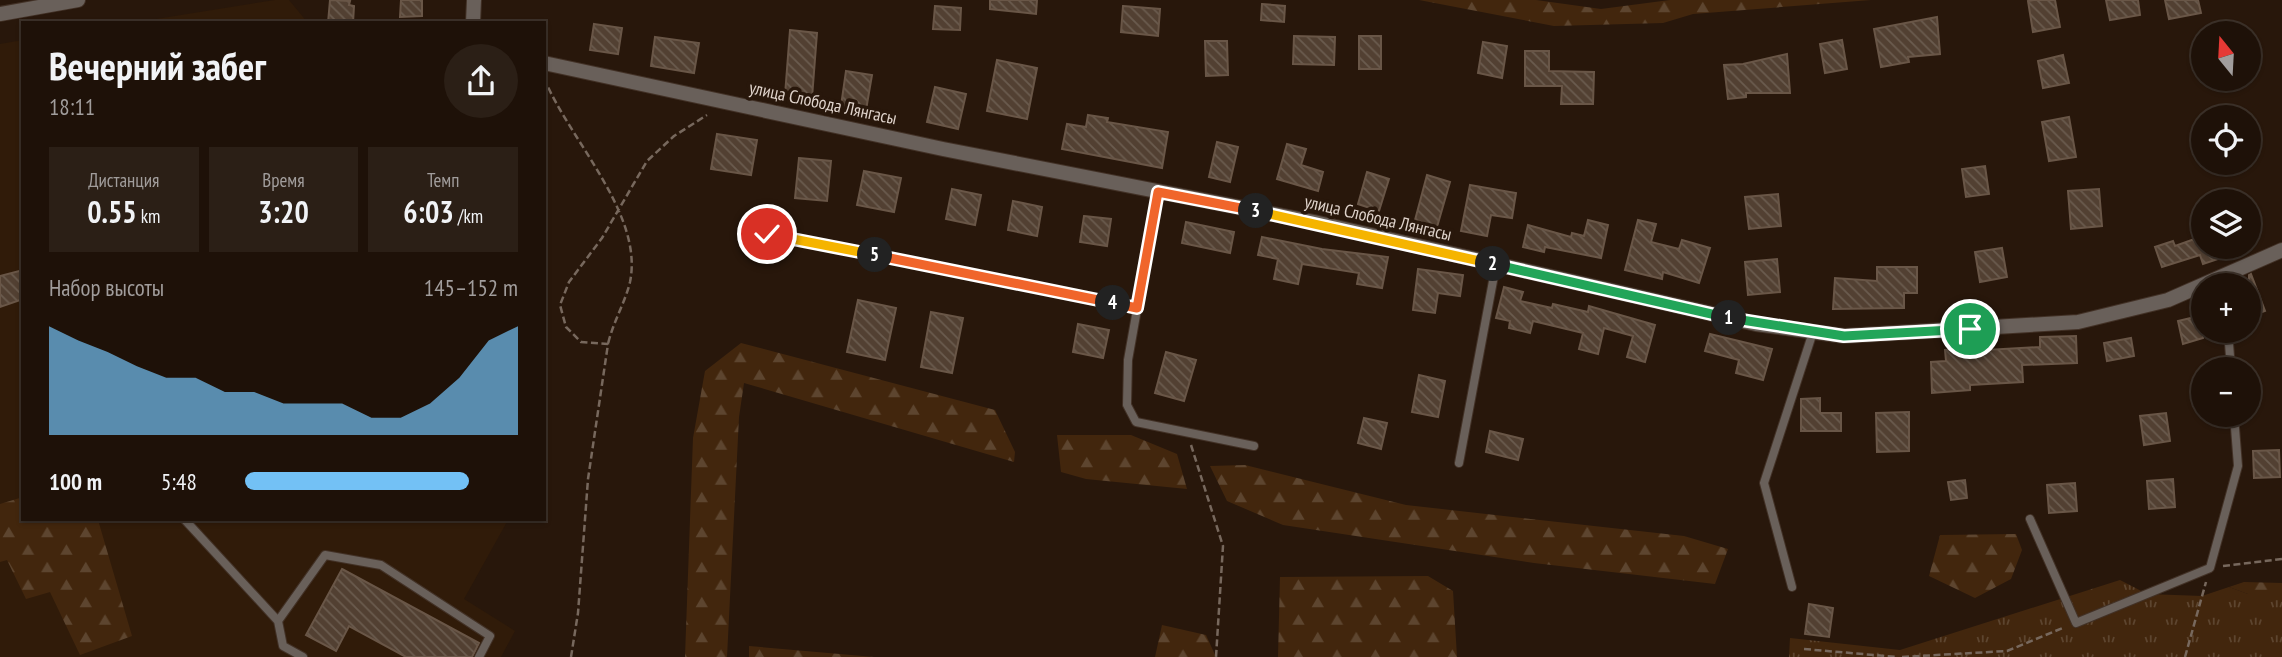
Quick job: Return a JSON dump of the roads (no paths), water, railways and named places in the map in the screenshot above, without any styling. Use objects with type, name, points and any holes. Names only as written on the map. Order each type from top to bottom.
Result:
[{"type":"street","points":[[0,14],[78,0]]},
{"type":"street","points":[[473,21],[474,0]]},
{"type":"street","name":"улица Слобода Лянгасы","points":[[546,63],[1158,192],[1314,222],[1756,324],[1813,332],[1844,336],[2078,322],[2191,292]]},
{"type":"street","name":"улица Слобода Лянгасы","points":[[2239,273],[2282,250]]},
{"type":"lane","points":[[1158,192],[1128,360],[1127,405],[1136,422],[1255,446]]},
{"type":"lane","points":[[767,234],[1137,308]]},
{"type":"lane","points":[[1459,463],[1496,265]]},
{"type":"lane","points":[[1792,587],[1764,483],[1813,332]]},
{"type":"lane","points":[[2030,519],[2076,623],[2210,568],[2238,466],[2235,427]]},
{"type":"lane","points":[[187,521],[278,621],[284,646],[303,657]]},
{"type":"lane","points":[[278,621],[325,555],[381,565],[490,636],[479,657]]}]
